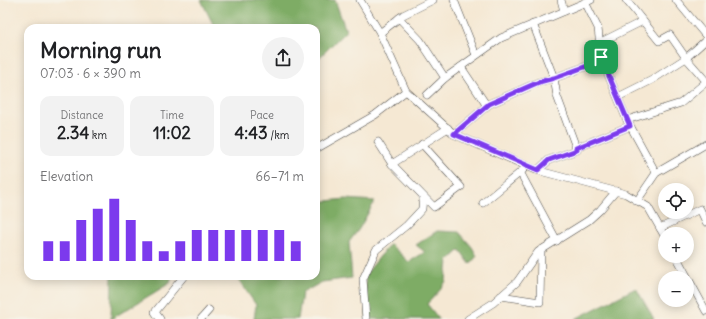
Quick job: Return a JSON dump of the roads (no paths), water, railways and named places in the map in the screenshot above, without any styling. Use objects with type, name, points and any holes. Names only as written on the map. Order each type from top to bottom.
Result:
[{"type":"street","points":[[360,0],[380,33],[406,91],[454,134],[538,170],[626,194],[648,207],[659,227]]},
{"type":"street","points":[[380,33],[399,18],[433,0]]},
{"type":"street","points":[[454,0],[476,55]]},
{"type":"street","points":[[561,0],[564,11]]},
{"type":"street","points":[[538,170],[549,160],[577,150],[576,148],[629,123],[681,103],[706,82],[686,58],[670,35],[659,41],[626,0]]},
{"type":"street","points":[[676,0],[706,36]]},
{"type":"street","points":[[427,94],[445,78],[501,38],[588,1],[598,28],[601,57],[629,123],[656,172]]},
{"type":"street","points":[[399,18],[420,40],[445,78]]},
{"type":"street","points":[[599,43],[643,21]]},
{"type":"street","points":[[533,24],[554,78],[557,96],[576,148]]},
{"type":"street","points":[[618,97],[652,80],[686,58],[706,40]]},
{"type":"street","points":[[454,134],[487,106],[539,82],[590,65],[601,57]]},
{"type":"street","points":[[461,67],[487,106]]},
{"type":"street","points":[[320,147],[376,115],[406,91]]},
{"type":"street","points":[[392,164],[448,128]]},
{"type":"street","points":[[378,142],[392,164],[434,207],[461,188],[422,144]]},
{"type":"street","points":[[638,201],[656,172],[706,144]]},
{"type":"street","points":[[483,202],[528,166]]},
{"type":"street","points":[[520,172],[557,241]]},
{"type":"street","points":[[468,319],[493,303],[516,282],[538,252],[589,220],[600,210],[616,191]]},
{"type":"street","points":[[366,319],[363,279],[376,250],[407,225],[422,209],[423,197]]},
{"type":"street","points":[[662,227],[703,207],[706,222]]},
{"type":"street","points":[[501,296],[540,302],[541,250]]},
{"type":"street","points":[[680,263],[706,310]]},
{"type":"street","points":[[160,319],[155,312],[181,280]]},
{"type":"street","points":[[200,319],[209,310]]}]
